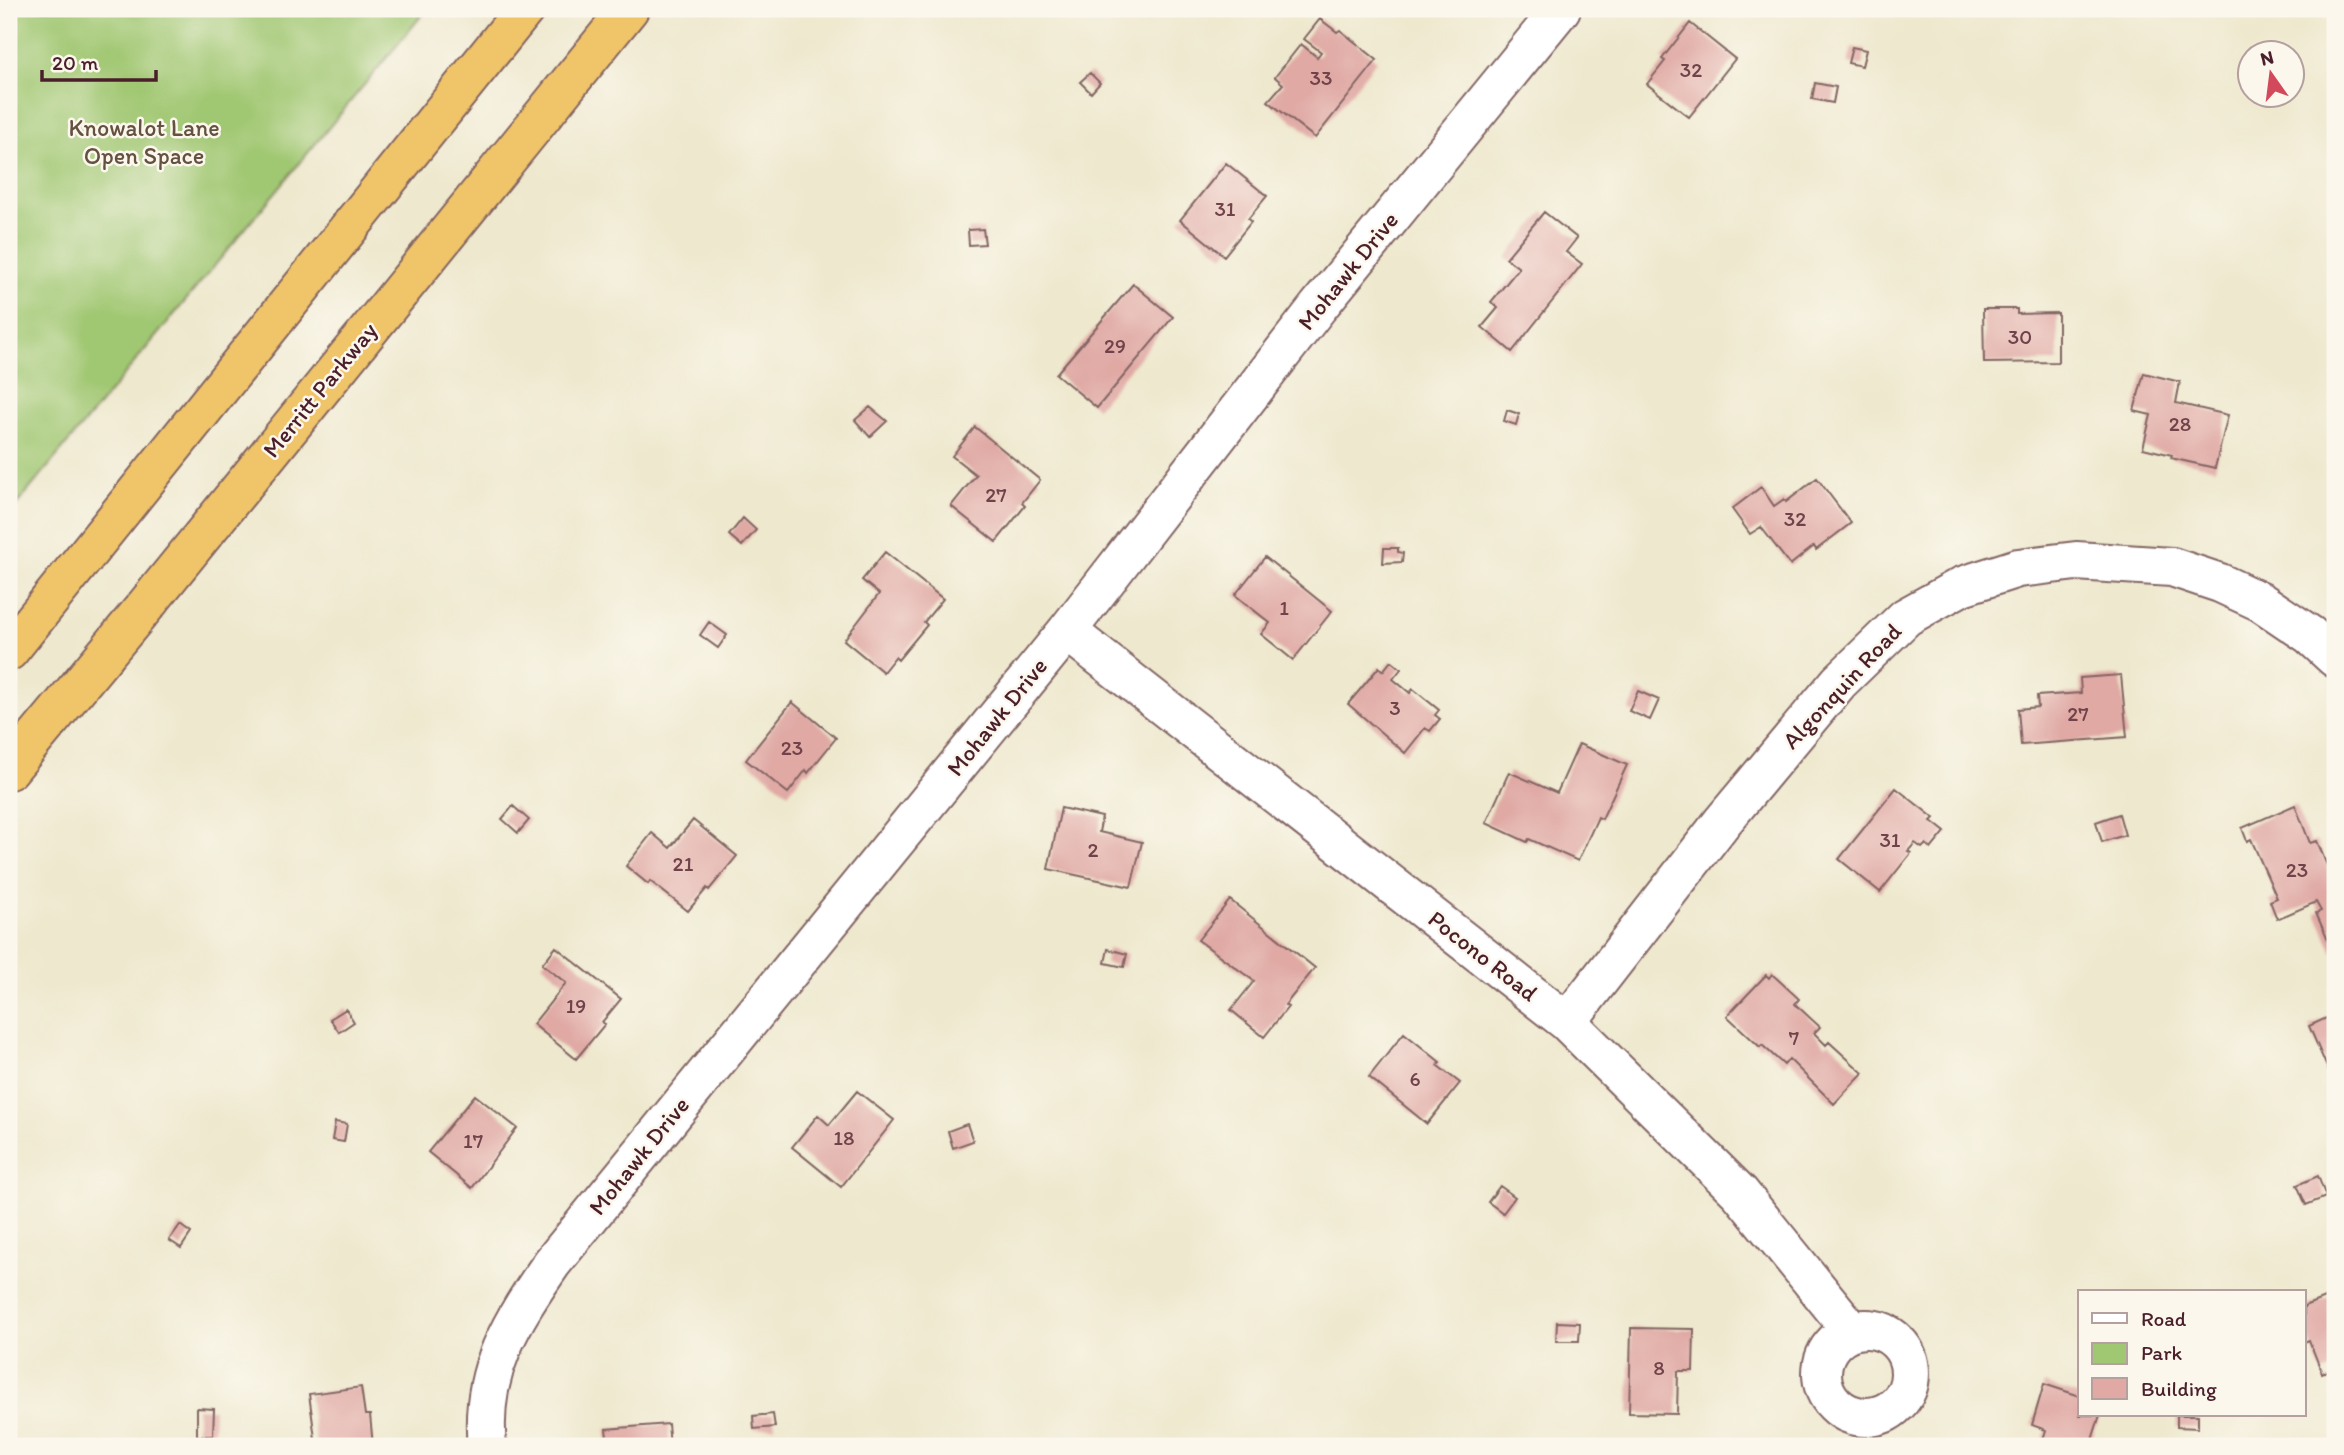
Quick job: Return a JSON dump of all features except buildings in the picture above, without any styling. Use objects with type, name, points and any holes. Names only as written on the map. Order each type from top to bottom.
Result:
[{"type":"highway","points":[[9,651],[526,9]]},
{"type":"highway","name":"Merritt Parkway","points":[[9,770],[147,604],[629,9]]},
{"type":"street","name":"Mohawk Drive","points":[[487,1446],[485,1430],[489,1390],[499,1349],[523,1305],[552,1262],[1067,631],[1318,307],[1561,9]]},
{"type":"street","name":"Algonquin Road","points":[[1566,1022],[1723,821],[1839,682],[1906,617],[1962,586],[2018,568],[2076,561],[2172,567],[2220,583],[2261,602],[2310,635],[2335,658]]},
{"type":"street","name":"Pocono Road","points":[[1067,631],[1566,1022],[1740,1193],[1852,1331]]},
{"type":"green space","name":"Knowalot Lane Open Space","points":[[9,9],[427,9],[9,514]]}]
